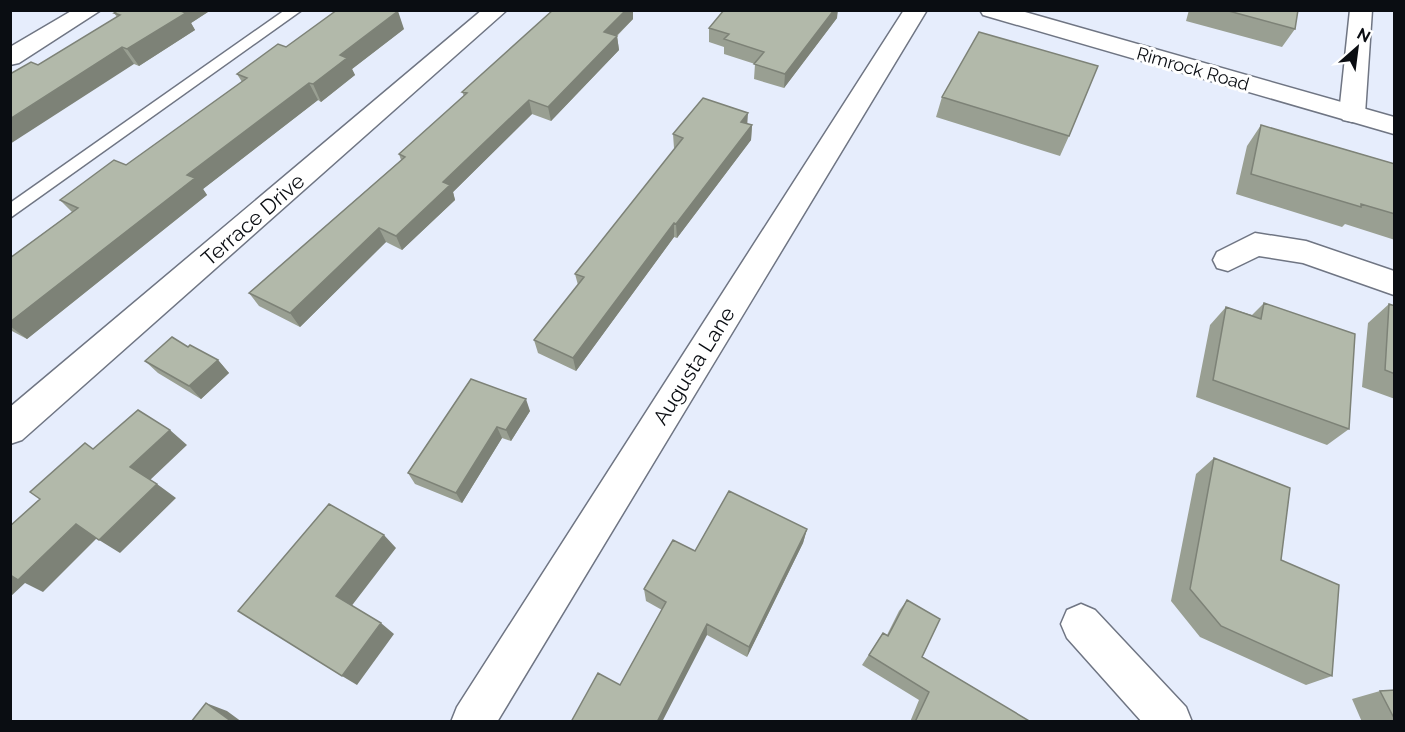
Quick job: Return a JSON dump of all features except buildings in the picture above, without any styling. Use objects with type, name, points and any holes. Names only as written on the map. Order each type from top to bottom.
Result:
[{"type":"street","points":[[10,58],[90,10]]},
{"type":"street","name":"Terrace Drive","points":[[10,429],[496,10]]},
{"type":"street","name":"Augusta Lane","points":[[472,722],[916,10]]},
{"type":"street","name":"Rimrock Road","points":[[991,10],[1395,126]]},
{"type":"street","points":[[1352,114],[1361,10]]},
{"type":"street","points":[[1228,260],[1255,244],[1306,252],[1395,283]]},
{"type":"street","points":[[1081,624],[1171,722]]},
{"type":"lane","points":[[10,212],[295,10]]}]
